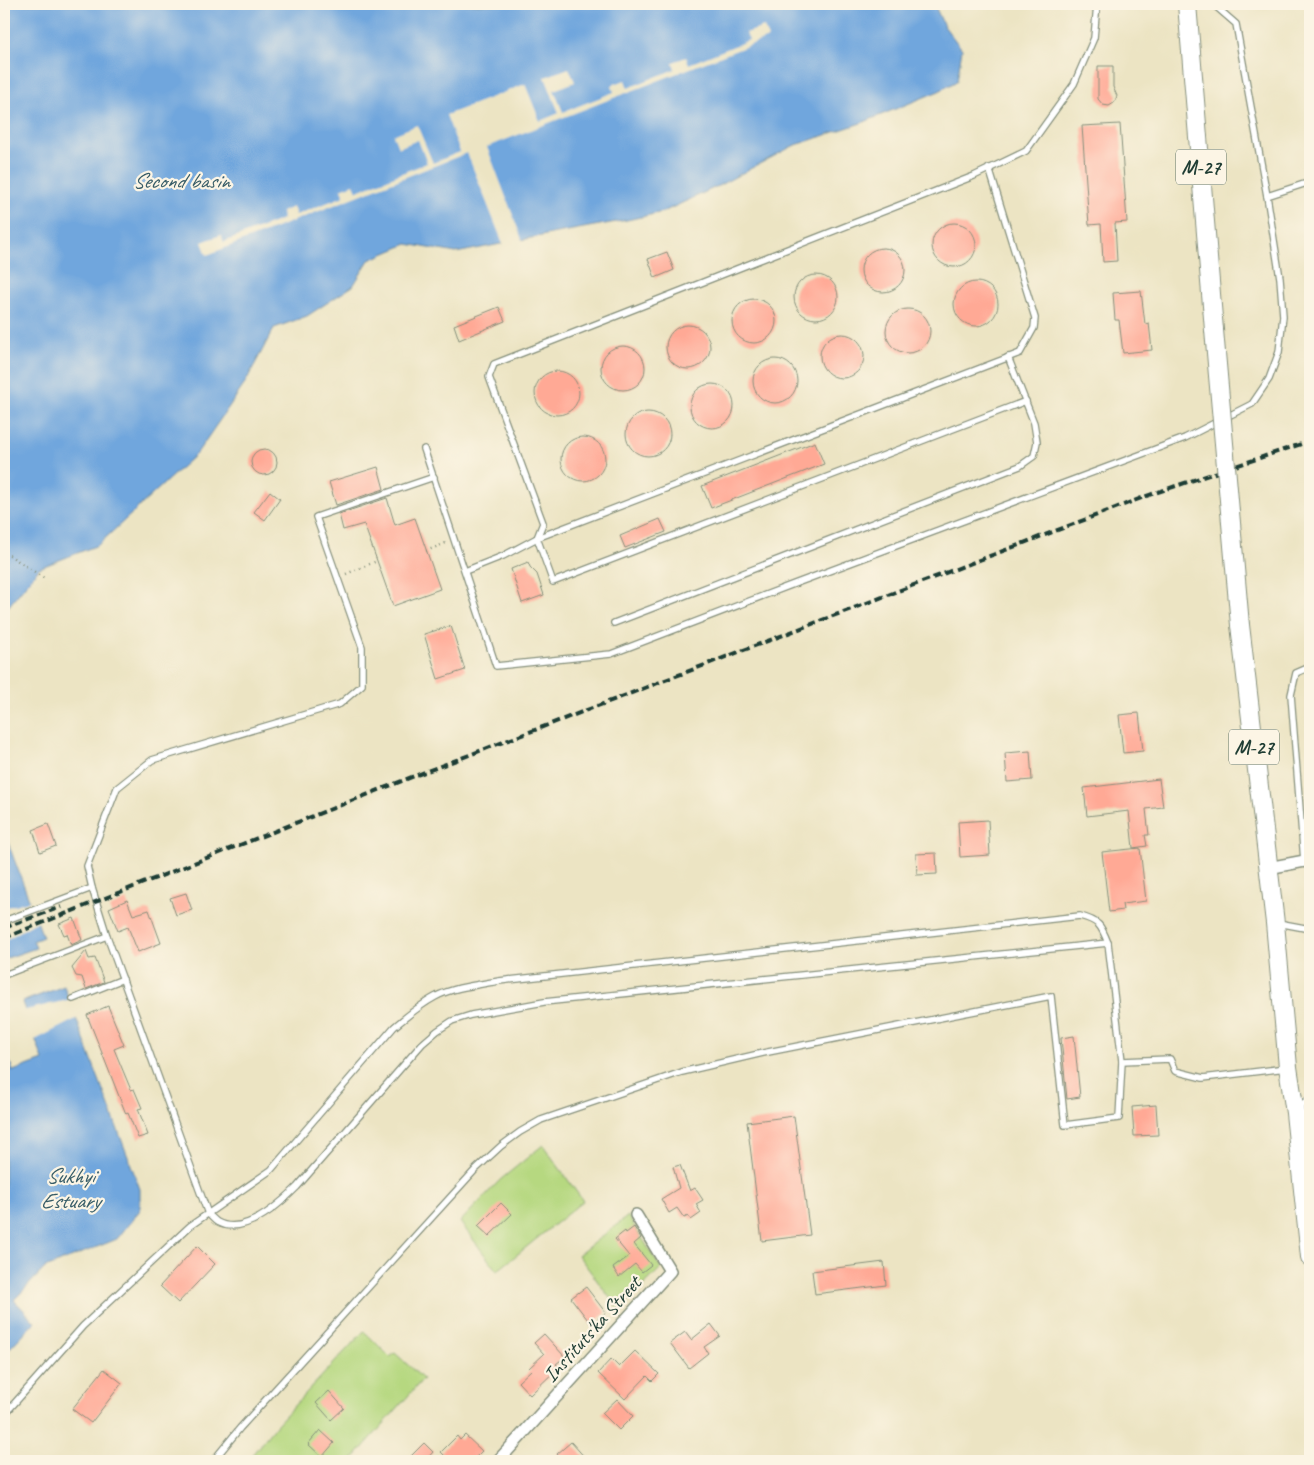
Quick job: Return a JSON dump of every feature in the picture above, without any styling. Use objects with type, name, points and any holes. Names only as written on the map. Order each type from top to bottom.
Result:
[{"type":"main road","name":"М-27","points":[[1188,4],[1240,625],[1275,923],[1288,1067],[1295,1113],[1310,1257]]},
{"type":"street","points":[[1268,868],[1307,860]]},
{"type":"street","name":"Instituts'ka Street","points":[[498,1461],[670,1272],[636,1215]]},
{"type":"lane","points":[[1026,401],[553,582],[537,538],[543,523],[489,377],[494,364],[974,176],[1026,151],[1074,84],[1094,38],[1098,4]]},
{"type":"lane","points":[[424,449],[496,666],[611,654],[1185,438],[1252,404],[1269,378],[1279,352],[1283,316],[1282,297],[1267,196],[1236,24],[1213,4]]},
{"type":"lane","points":[[465,571],[503,556],[537,538],[1020,353],[1034,328],[1035,318],[989,168]]},
{"type":"lane","points":[[1267,196],[1310,182]]},
{"type":"lane","points":[[614,623],[1020,466],[1034,456],[1037,442],[1034,423],[1008,357]]},
{"type":"lane","points":[[434,477],[316,517],[362,648],[362,685],[340,704],[152,760],[117,788],[87,866],[107,936],[208,1214],[218,1222],[232,1225],[245,1223],[260,1218],[279,1205],[297,1187],[422,1044],[452,1021],[470,1015],[554,1001],[1108,943]]},
{"type":"lane","points":[[1307,860],[1291,696],[1296,673],[1310,667]]},
{"type":"lane","points":[[4,921],[92,888]]},
{"type":"lane","points":[[4,1415],[83,1326],[190,1226],[271,1170],[394,1027],[411,1012],[435,997],[459,988],[499,981],[1080,916],[1093,920],[1102,929],[1108,943],[1122,1061],[1119,1118],[1065,1125],[1051,996],[763,1053],[682,1072],[541,1120],[501,1146],[476,1169],[247,1421],[213,1461]]},
{"type":"lane","points":[[1275,923],[1310,929]]},
{"type":"lane","points":[[4,975],[107,936]]},
{"type":"lane","points":[[73,999],[123,979]]},
{"type":"lane","points":[[1122,1061],[1170,1059],[1175,1071],[1203,1078],[1288,1067]]},
{"type":"lane","points":[[1295,1113],[1310,1098]]},
{"type":"path","points":[[426,551],[455,540]]},
{"type":"path","points":[[9,555],[44,578]]},
{"type":"path","points":[[336,578],[377,561]]},
{"type":"green space","points":[[543,1145],[583,1201],[497,1271],[460,1222],[500,1180]]},
{"type":"green space","points":[[628,1216],[661,1268],[619,1310],[578,1255]]},
{"type":"green space","points":[[364,1331],[390,1357],[395,1353],[423,1379],[351,1461],[247,1461],[277,1424]]},
{"type":"water","name":"Second basin","points":[[4,4],[934,4],[944,26],[962,49],[957,81],[939,91],[864,122],[793,146],[718,186],[663,212],[456,253],[407,244],[369,260],[353,286],[307,316],[274,328],[244,385],[197,453],[98,545],[39,568],[4,612]]},
{"type":"water","points":[[4,832],[43,937],[33,941],[36,948],[4,959]]},
{"type":"water","name":"Sukhyi Estuary","points":[[64,986],[140,1189],[140,1210],[117,1239],[45,1268],[14,1300],[35,1322],[4,1354],[4,1044],[13,1071],[43,1060],[22,1002]]},
{"type":"pier","points":[[764,27],[768,38],[487,147],[523,242],[504,246],[467,153],[207,255],[202,242],[221,235],[224,242],[283,219],[281,212],[293,207],[296,215],[344,196],[341,189],[354,184],[357,191],[427,163],[418,140],[398,148],[393,135],[417,125],[433,163],[460,152],[446,115],[525,84],[540,121],[559,113],[545,77],[569,68],[575,82],[554,90],[563,112],[614,92],[612,85],[625,80],[628,88],[675,69],[673,62],[686,57],[689,64],[749,40],[746,33]]},
{"type":"pier","points":[[32,900],[40,920],[4,941],[4,908]]},
{"type":"pier","points":[[71,999],[78,1018],[33,1041],[22,1011]]},
{"type":"building","points":[[1098,66],[1113,66],[1113,87],[1117,96],[1114,103],[1109,106],[1103,105],[1098,99]]},
{"type":"building","points":[[1120,124],[1127,222],[1115,223],[1117,261],[1103,262],[1101,224],[1089,225],[1082,126]]},
{"type":"building","points":[[958,223],[970,229],[975,236],[975,254],[970,261],[963,266],[950,267],[942,264],[935,257],[932,241],[935,233],[942,226]]},
{"type":"building","points":[[887,248],[899,254],[904,261],[904,279],[899,286],[892,291],[879,292],[871,289],[864,282],[861,266],[864,258],[871,251]]},
{"type":"building","points":[[667,252],[674,270],[655,278],[648,259]]},
{"type":"building","points":[[820,275],[832,281],[837,288],[837,306],[832,313],[825,318],[812,319],[804,316],[797,309],[794,293],[797,285],[804,278]]},
{"type":"building","points":[[980,282],[992,288],[997,295],[997,313],[992,320],[985,325],[972,326],[964,323],[957,316],[954,300],[957,292],[964,285]]},
{"type":"building","points":[[1141,291],[1145,324],[1149,323],[1152,350],[1123,353],[1119,320],[1115,320],[1113,293]]},
{"type":"building","points":[[758,299],[770,305],[775,312],[775,330],[770,337],[763,342],[750,343],[742,340],[735,333],[732,317],[735,309],[742,302]]},
{"type":"building","points":[[499,307],[505,321],[459,340],[454,325]]},
{"type":"building","points":[[912,309],[924,315],[929,322],[929,340],[924,347],[917,352],[904,353],[896,350],[889,343],[886,327],[889,319],[896,312]]},
{"type":"building","points":[[692,325],[704,331],[709,338],[709,356],[704,363],[697,368],[684,369],[676,366],[669,359],[666,343],[669,335],[676,328]]},
{"type":"building","points":[[846,334],[858,340],[863,347],[863,365],[858,372],[851,377],[838,378],[830,375],[823,368],[820,352],[823,344],[830,337]]},
{"type":"building","points":[[627,346],[639,352],[644,359],[644,377],[639,384],[632,389],[619,390],[611,387],[604,380],[601,364],[604,356],[611,349]]},
{"type":"building","points":[[779,359],[791,365],[796,372],[796,390],[791,397],[784,402],[771,403],[763,400],[756,393],[753,377],[756,369],[763,362]]},
{"type":"building","points":[[561,371],[573,377],[578,384],[578,402],[573,409],[566,414],[553,415],[545,412],[538,405],[535,389],[538,381],[545,374]]},
{"type":"building","points":[[716,384],[728,390],[733,397],[733,415],[728,422],[721,427],[708,428],[700,425],[693,418],[690,402],[693,394],[700,387]]},
{"type":"building","points":[[652,412],[664,418],[669,425],[669,443],[664,450],[657,455],[644,456],[636,453],[629,446],[626,430],[629,422],[636,415]]},
{"type":"building","points":[[587,437],[599,443],[604,450],[604,468],[599,475],[592,480],[579,481],[571,478],[564,471],[561,455],[564,447],[571,440]]},
{"type":"building","points":[[815,442],[824,464],[711,508],[702,486]]},
{"type":"building","points":[[264,449],[273,453],[277,462],[273,471],[264,475],[255,471],[251,462],[255,453]]},
{"type":"building","points":[[378,467],[384,489],[336,505],[329,482]]},
{"type":"building","points":[[270,491],[280,499],[265,520],[254,512]]},
{"type":"building","points":[[387,498],[395,525],[415,518],[440,589],[393,606],[364,524],[343,530],[339,514]]},
{"type":"building","points":[[660,519],[666,532],[625,548],[620,536]]},
{"type":"building","points":[[528,562],[537,574],[544,595],[522,603],[511,569]]},
{"type":"building","points":[[451,626],[465,670],[438,679],[424,634]]},
{"type":"building","points":[[1139,713],[1143,751],[1123,753],[1119,715]]},
{"type":"building","points":[[1030,751],[1032,780],[1007,782],[1005,753]]},
{"type":"building","points":[[1159,779],[1163,807],[1146,809],[1149,835],[1145,835],[1147,846],[1133,848],[1129,811],[1087,816],[1084,788]]},
{"type":"building","points":[[988,820],[990,855],[960,857],[958,822]]},
{"type":"building","points":[[48,824],[56,846],[40,852],[33,830]]},
{"type":"building","points":[[1140,848],[1146,901],[1122,904],[1123,910],[1109,912],[1102,852]]},
{"type":"building","points":[[936,853],[937,874],[917,875],[916,854]]},
{"type":"building","points":[[186,893],[192,910],[176,915],[170,898]]},
{"type":"building","points":[[127,900],[133,915],[149,910],[161,943],[138,952],[128,927],[118,931],[109,908]]},
{"type":"building","points":[[74,918],[82,940],[71,945],[67,934],[64,935],[59,924]]},
{"type":"building","points":[[86,951],[89,959],[95,958],[104,982],[86,989],[82,977],[76,976],[72,968]]},
{"type":"building","points":[[108,1006],[124,1045],[114,1049],[131,1090],[134,1089],[142,1108],[138,1109],[148,1135],[138,1138],[128,1113],[126,1114],[87,1015]]},
{"type":"building","points":[[1074,1036],[1080,1097],[1067,1099],[1061,1038]]},
{"type":"building","points":[[1156,1105],[1158,1135],[1134,1136],[1132,1107]]},
{"type":"building","points":[[794,1116],[810,1235],[762,1241],[747,1122]]},
{"type":"building","points":[[680,1165],[690,1191],[695,1188],[703,1200],[696,1204],[701,1213],[691,1220],[688,1216],[684,1218],[677,1208],[669,1213],[661,1199],[679,1188],[673,1167]]},
{"type":"building","points":[[501,1203],[512,1214],[489,1236],[478,1226]]},
{"type":"building","points":[[634,1227],[641,1238],[634,1244],[651,1265],[642,1272],[635,1264],[619,1277],[613,1268],[629,1256],[615,1239]]},
{"type":"building","points":[[197,1246],[215,1264],[178,1303],[160,1286]]},
{"type":"building","points":[[884,1262],[886,1285],[815,1294],[812,1271]]},
{"type":"building","points":[[586,1287],[606,1313],[591,1324],[571,1298]]},
{"type":"building","points":[[711,1324],[720,1336],[704,1347],[708,1353],[689,1368],[670,1343],[685,1332],[691,1340]]},
{"type":"building","points":[[544,1334],[565,1357],[556,1364],[559,1367],[530,1395],[518,1382],[544,1354],[534,1343]]},
{"type":"building","points":[[635,1351],[659,1374],[652,1381],[647,1376],[625,1399],[598,1373],[611,1359],[619,1367]]},
{"type":"building","points":[[104,1369],[122,1383],[91,1423],[72,1409]]},
{"type":"building","points":[[329,1391],[344,1408],[331,1420],[316,1403]]},
{"type":"building","points":[[617,1399],[633,1416],[619,1430],[602,1413]]},
{"type":"building","points":[[320,1430],[334,1443],[322,1457],[308,1444]]},
{"type":"building","points":[[465,1435],[482,1451],[472,1461],[450,1461],[441,1452],[457,1436],[460,1440]]},
{"type":"building","points":[[571,1442],[588,1461],[563,1461],[557,1454]]},
{"type":"building","points":[[424,1443],[433,1452],[425,1461],[406,1461]]},
{"type":"railway","points":[[4,938],[417,775],[1152,494],[1310,441]]},
{"type":"railway","points":[[4,928],[61,907]]}]
